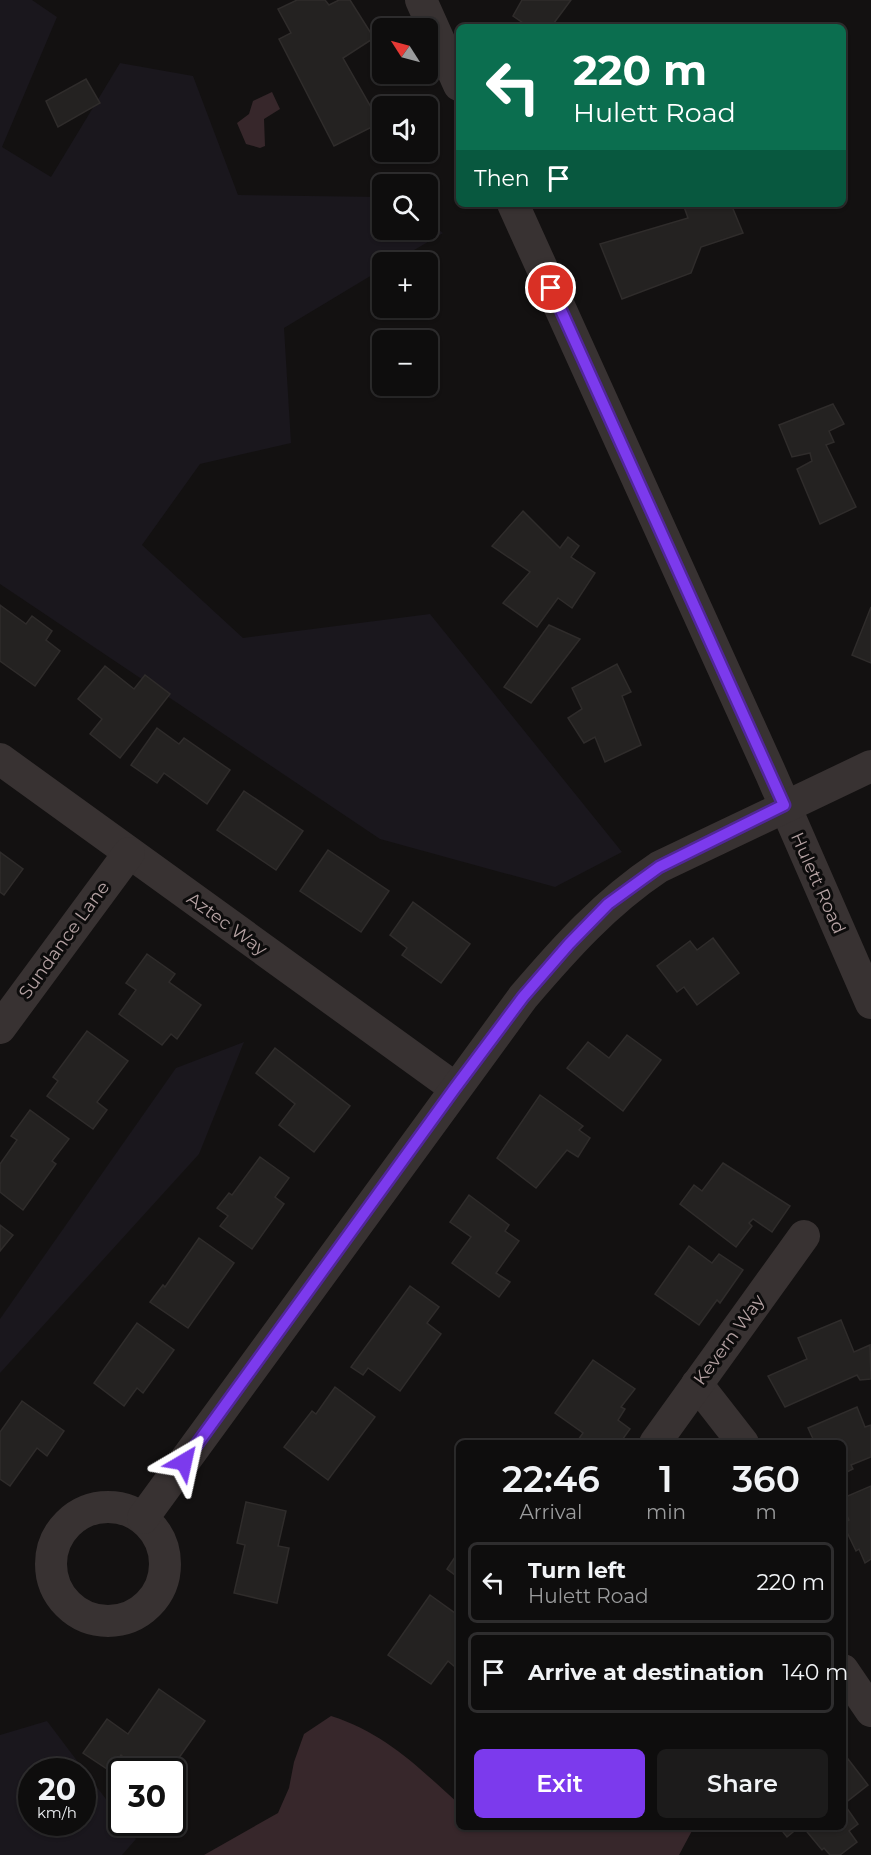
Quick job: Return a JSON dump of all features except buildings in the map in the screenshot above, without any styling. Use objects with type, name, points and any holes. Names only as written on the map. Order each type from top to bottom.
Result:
[{"type":"street","points":[[421,0],[456,78]]},
{"type":"street","name":"Hulett Road","points":[[514,207],[871,1003]]},
{"type":"street","name":"Aztec Way","points":[[0,759],[455,1088]]},
{"type":"street","points":[[143,1518],[523,997],[608,904],[659,867],[784,805],[871,766]]},
{"type":"street","name":"Sundance Lane","points":[[0,1028],[129,853]]},
{"type":"street","name":"Kevern Way","points":[[657,1440],[804,1236]]},
{"type":"street","points":[[697,1384],[741,1440]]},
{"type":"street","points":[[846,1674],[871,1711]]},
{"type":"shaded area","points":[[0,0],[32,0],[57,17],[2,147],[51,177],[120,63],[193,76],[238,195],[372,197],[372,240],[431,240],[411,252],[372,252],[372,275],[284,328],[291,443],[200,464],[142,545],[243,638],[430,614],[622,852],[555,887],[380,839],[0,584]]},
{"type":"shaded area","points":[[272,92],[280,109],[264,119],[265,146],[260,148],[246,144],[237,123],[249,114],[253,101]]},
{"type":"shaded area","points":[[244,1042],[199,1154],[0,1373],[0,1319],[176,1068]]},
{"type":"shaded area","points":[[331,1716],[368,1732],[400,1752],[456,1801],[456,1830],[692,1830],[679,1855],[204,1855],[278,1813],[289,1788],[294,1762],[304,1734]]},
{"type":"shaded area","points":[[47,1721],[75,1758],[18,1758],[18,1836],[96,1836],[96,1786],[108,1802],[108,1836],[134,1836],[136,1839],[122,1855],[0,1855],[0,1735]]},
{"type":"route","points":[[184,1462],[523,997],[588,923],[630,886],[659,867],[689,850],[784,805],[551,288]]}]
